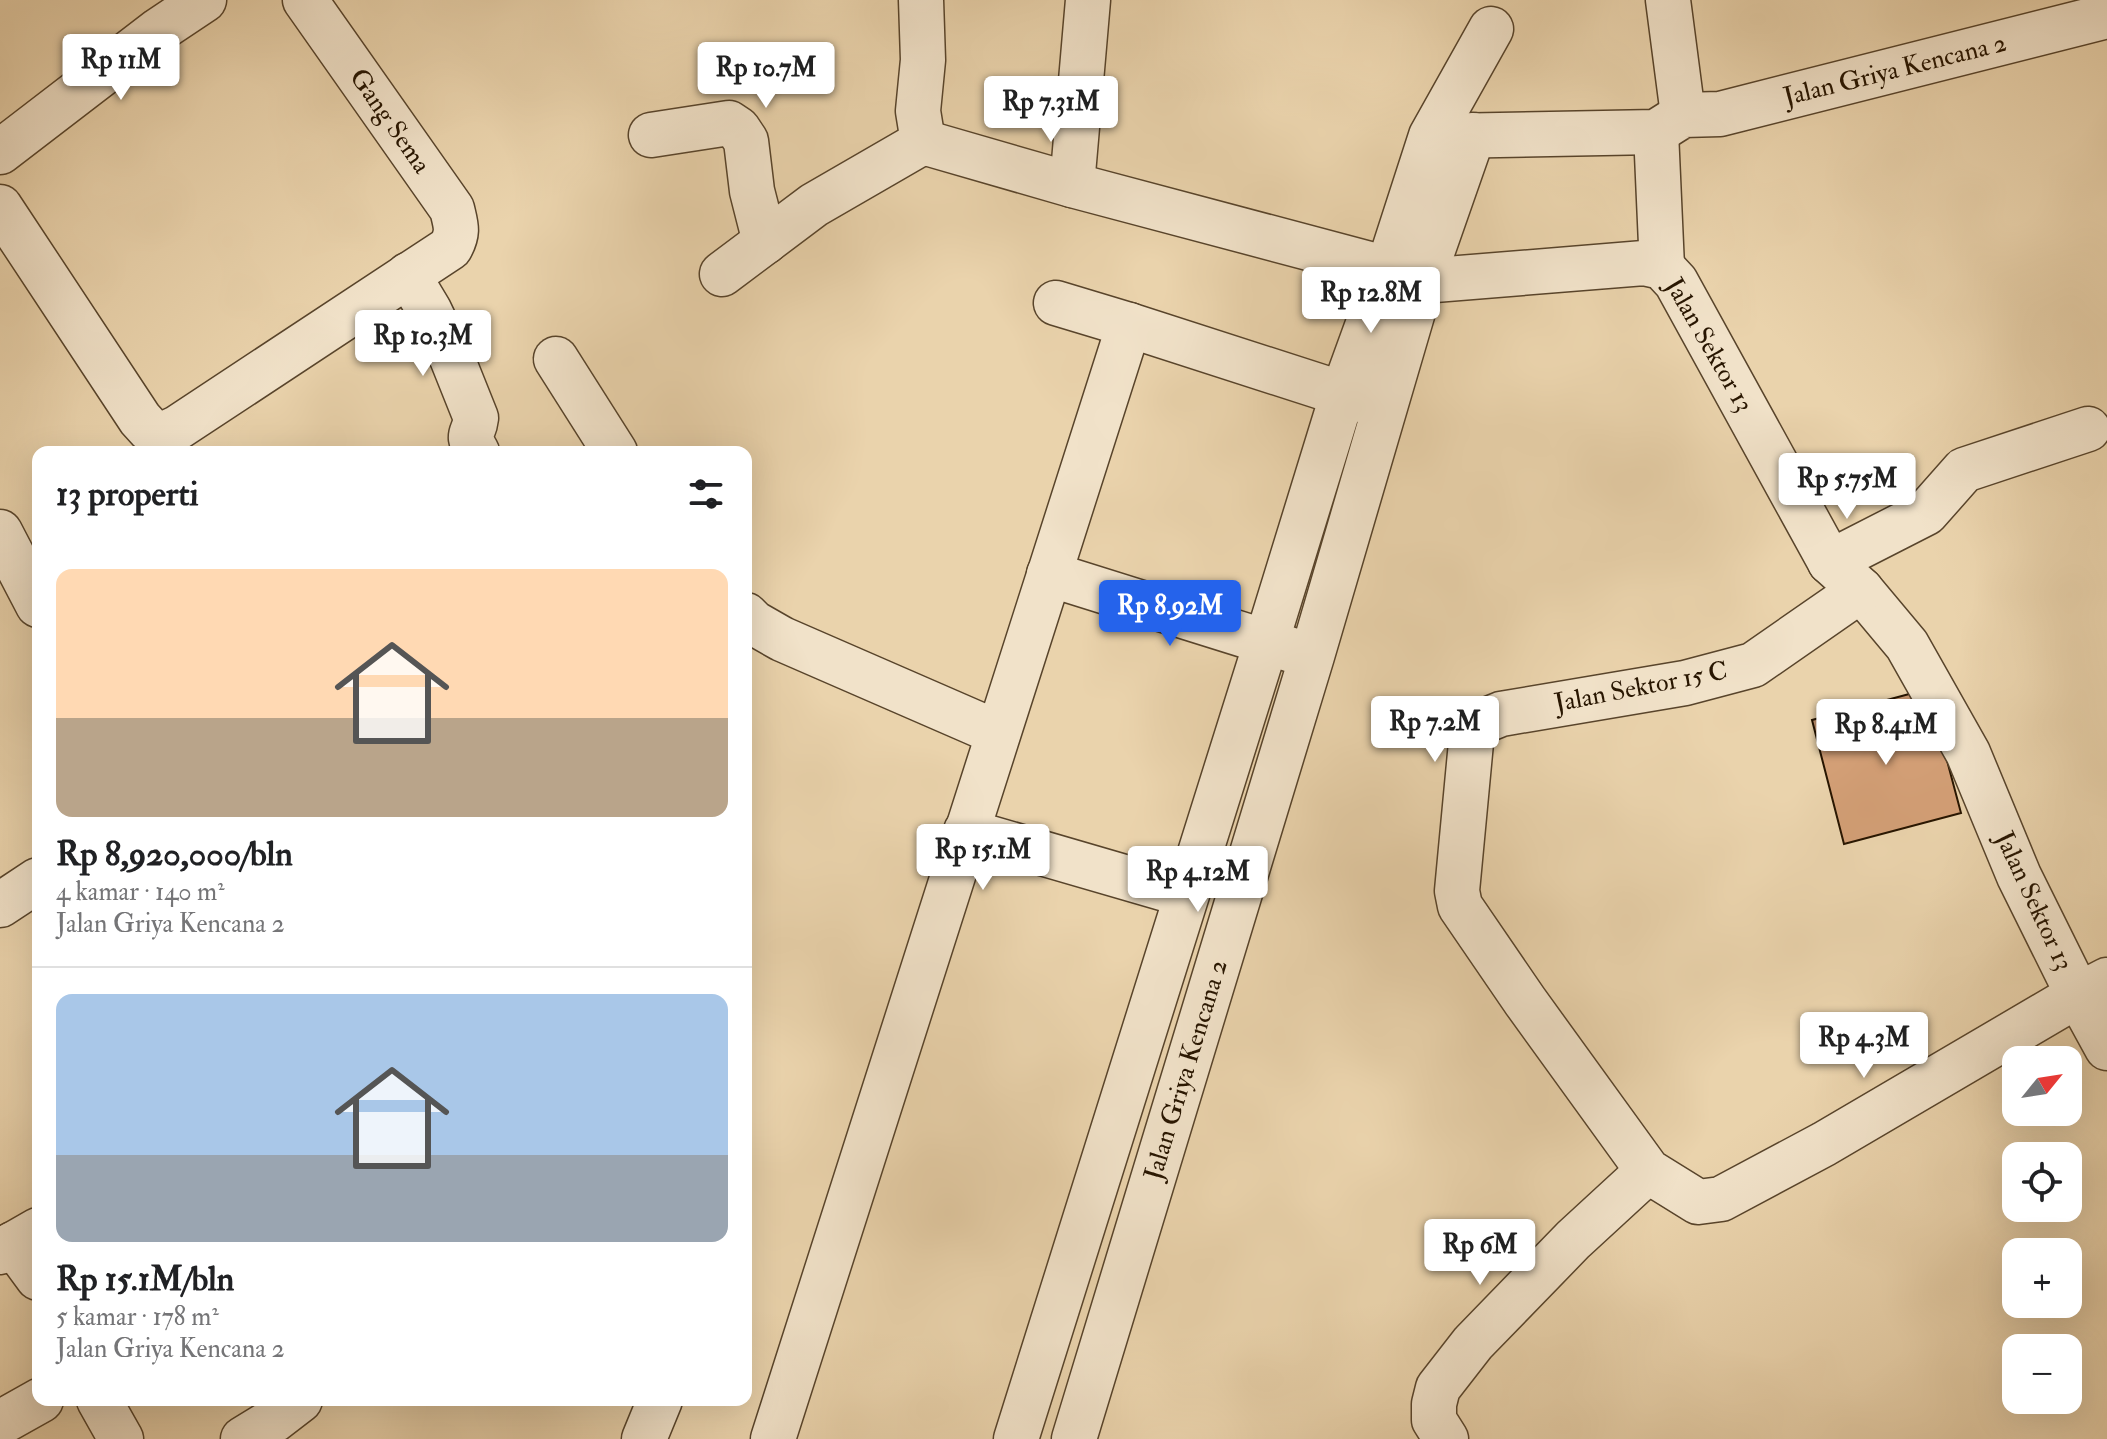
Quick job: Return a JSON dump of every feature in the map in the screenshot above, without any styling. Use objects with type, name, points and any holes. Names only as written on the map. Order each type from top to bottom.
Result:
[{"type":"street","points":[[0,152],[159,30],[204,0]]},
{"type":"street","name":"Gang Sema","points":[[305,0],[452,209],[456,237],[450,248],[408,275]]},
{"type":"street","points":[[722,274],[814,205],[923,142],[918,111],[923,60],[921,0]]},
{"type":"street","points":[[1072,185],[1088,0]]},
{"type":"street","points":[[1662,267],[1669,124],[1668,0]]},
{"type":"street","name":"Jalan Griya Kencana 2","points":[[1062,1439],[1018,1432],[1343,393],[1405,275],[1452,136],[1669,124],[1720,114],[2107,16]]},
{"type":"street","points":[[1452,136],[1491,29]]},
{"type":"street","points":[[651,135],[729,123],[738,129],[746,141],[752,191],[765,242]]},
{"type":"street","name":"Jalan Sektor 13","points":[[923,142],[1405,275],[1644,263],[1662,267],[1676,282],[1846,576],[1907,645],[1968,753],[2019,876],[2092,988],[2107,1048]]},
{"type":"street","points":[[0,207],[150,430],[162,435],[177,428],[408,275],[452,358],[476,418],[471,432],[474,446]]},
{"type":"street","name":"Jalan Griya Kencana 2","points":[[1074,1439],[1385,408],[1405,275]]},
{"type":"street","points":[[1056,303],[1385,408]]},
{"type":"street","points":[[773,1439],[1129,325]]},
{"type":"street","points":[[556,359],[611,446]]},
{"type":"street","points":[[1846,576],[1926,513],[1964,470],[2088,429]]},
{"type":"street","points":[[0,532],[32,593]]},
{"type":"street","points":[[1049,574],[1312,656]]},
{"type":"street","name":"Jalan Sektor 15 C","points":[[1648,1171],[1460,906],[1457,891],[1472,732],[1479,723],[1501,714],[1685,683],[1753,665],[1846,576]]},
{"type":"street","points":[[752,621],[782,639],[998,733]]},
{"type":"street","points":[[966,831],[1186,895]]},
{"type":"street","points":[[0,905],[32,884]]},
{"type":"street","points":[[1446,1439],[1434,1420],[1438,1388],[1484,1331],[1573,1240],[1648,1171],[1698,1202],[1721,1199],[1824,1144],[2092,988]]},
{"type":"street","points":[[0,1423],[32,1405]]},
{"type":"street","points":[[102,1406],[121,1439]]},
{"type":"street","points":[[243,1439],[292,1406]]},
{"type":"street","points":[[644,1439],[658,1406]]},
{"type":"building","points":[[1928,689],[1961,813],[1844,844],[1812,720]]}]
